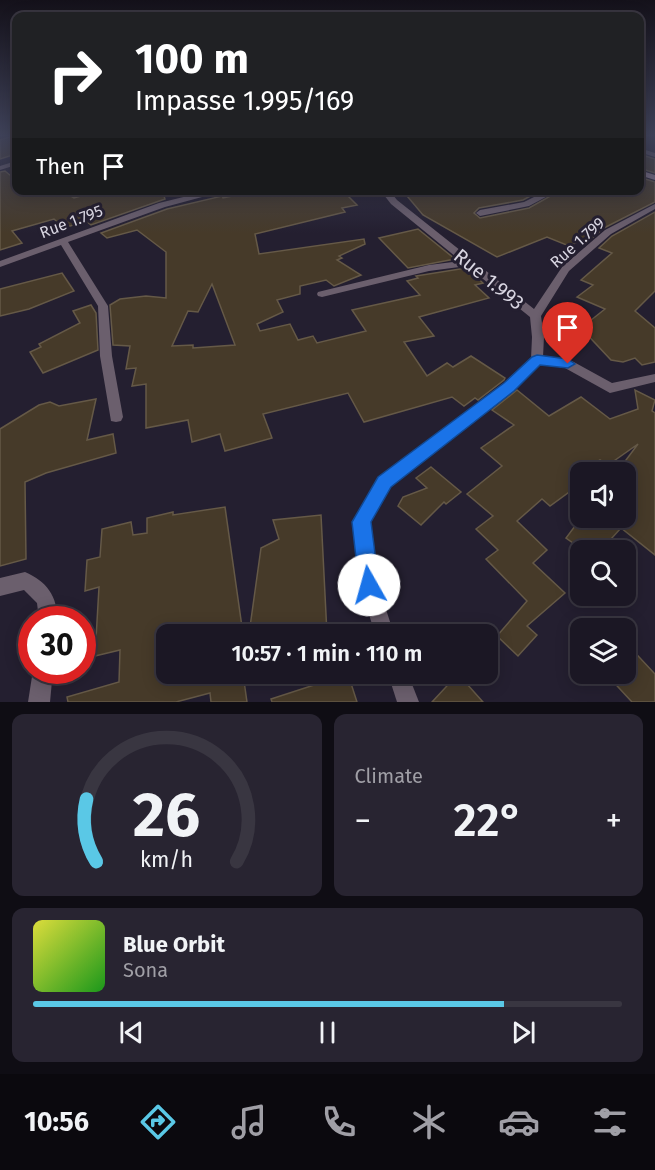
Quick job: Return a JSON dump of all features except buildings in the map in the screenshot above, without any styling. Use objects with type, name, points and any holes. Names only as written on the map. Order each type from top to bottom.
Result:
[{"type":"street","name":"Rue 1.795","points":[[0,264],[162,205],[203,195]]},
{"type":"street","name":"Rue 1.993","points":[[389,195],[535,316],[538,337],[537,360]]},
{"type":"street","points":[[480,213],[526,204],[545,195]]},
{"type":"street","name":"Rue 1.799","points":[[535,316],[565,269],[609,232],[655,206]]},
{"type":"street","points":[[63,240],[103,306],[106,356],[116,417]]},
{"type":"street","points":[[322,294],[429,268],[469,263]]},
{"type":"street","points":[[382,624],[369,585],[361,522],[384,482],[509,387],[537,360],[568,364],[609,388],[655,378]]},
{"type":"street","points":[[0,588],[25,581],[40,589],[48,606]]},
{"type":"street","points":[[39,702],[41,684]]},
{"type":"street","points":[[402,684],[408,702]]},
{"type":"route","points":[[369,585],[361,522],[384,482],[509,387],[537,360],[568,364]]}]
